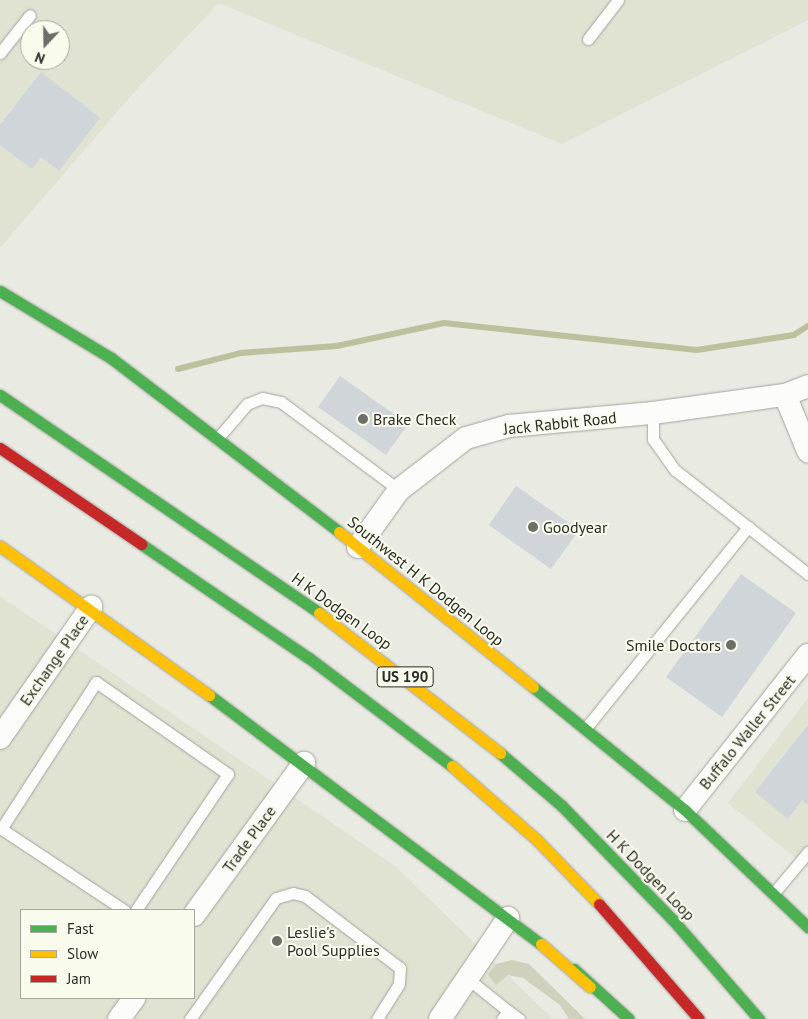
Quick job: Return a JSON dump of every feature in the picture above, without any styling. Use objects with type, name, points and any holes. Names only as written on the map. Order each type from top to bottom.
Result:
[{"type":"main road","name":"Southwest H K Dodgen Loop","points":[[0,291],[111,358],[358,546],[685,810],[808,927]]},
{"type":"main road","name":"H K Dodgen Loop","points":[[0,395],[335,624],[448,710],[562,806],[672,919],[759,1019]]},
{"type":"main road","name":"US 190","points":[[0,448],[309,658],[444,759],[551,855],[641,947],[699,1019]]},
{"type":"main road","points":[[0,546],[91,607],[304,763],[574,969],[629,1019]]},
{"type":"main road","points":[[574,969],[617,1019]]},
{"type":"street","name":"Jack Rabbit Road","points":[[358,546],[399,490],[466,438],[509,426],[653,413],[784,395],[808,386]]},
{"type":"street","points":[[784,395],[808,451]]},
{"type":"street","name":"Exchange Place","points":[[0,738],[91,607]]},
{"type":"street","name":"Buffalo Waller Street","points":[[685,810],[808,655]]},
{"type":"street","name":"Trade Place","points":[[195,914],[304,763]]},
{"type":"street","points":[[440,1019],[508,918]]},
{"type":"street","points":[[119,1019],[133,999]]},
{"type":"lane","points":[[588,39],[618,0]]},
{"type":"lane","points":[[0,53],[30,15]]},
{"type":"lane","points":[[218,439],[246,404],[262,398],[281,402],[399,490]]},
{"type":"lane","points":[[653,413],[653,439],[675,470],[808,574]]},
{"type":"lane","points":[[584,729],[748,527]]},
{"type":"lane","points":[[122,909],[0,828],[96,682],[228,774],[137,909]]},
{"type":"lane","points":[[773,894],[808,853]]},
{"type":"lane","points":[[190,1019],[276,898],[293,893],[313,902],[400,968],[399,984],[377,1019]]},
{"type":"lane","points":[[467,978],[505,1015],[519,1019]]},
{"type":"shaded area","points":[[0,0],[808,0],[808,20],[562,144],[219,3],[136,90],[0,248]]},
{"type":"shaded area","points":[[0,596],[395,866],[553,1019],[0,1019]]},
{"type":"shaded area","points":[[808,698],[808,868],[728,803]]},
{"type":"shaded area","points":[[512,960],[529,964],[585,1019],[569,1019],[560,1005],[523,978],[508,975],[496,985],[488,975],[496,964]]},
{"type":"building","points":[[41,72],[100,118],[59,171],[41,157],[32,169],[0,145],[0,125]]},
{"type":"building","points":[[340,376],[408,424],[386,455],[318,407]]},
{"type":"building","points":[[516,486],[579,530],[551,569],[489,525]]},
{"type":"building","name":"Smile Doctors","points":[[741,574],[796,613],[722,717],[666,677]]},
{"type":"building","points":[[808,725],[808,805],[802,800],[788,819],[755,792]]},
{"type":"waterway","points":[[178,369],[241,353],[337,346],[444,323],[697,350],[794,335],[808,326]]},
{"type":"traffic: fast","points":[[0,291],[111,358],[339,532]]},
{"type":"traffic: fast","points":[[0,395],[319,613]]},
{"type":"traffic: fast","points":[[141,544],[309,658],[452,766]]},
{"type":"traffic: fast","points":[[533,687],[685,810],[808,927]]},
{"type":"traffic: fast","points":[[209,695],[541,944]]},
{"type":"traffic: fast","points":[[500,753],[562,806],[672,919],[759,1019]]},
{"type":"traffic: fast","points":[[574,969],[629,1019]]},
{"type":"traffic: slow","points":[[339,532],[533,687]]},
{"type":"traffic: slow","points":[[0,546],[209,695]]},
{"type":"traffic: slow","points":[[319,613],[500,753]]},
{"type":"traffic: slow","points":[[452,766],[537,840],[599,904]]},
{"type":"traffic: slow","points":[[541,944],[590,987]]},
{"type":"traffic: jam","points":[[0,448],[141,544]]},
{"type":"traffic: jam","points":[[599,904],[699,1019]]},
{"type":"place","name":"Brake Check","points":[[363,419]]},
{"type":"place","name":"Goodyear","points":[[533,527]]},
{"type":"place","name":"Smile Doctors","points":[[731,645]]},
{"type":"place","name":"Leslie's Pool Supplies","points":[[277,941]]}]
